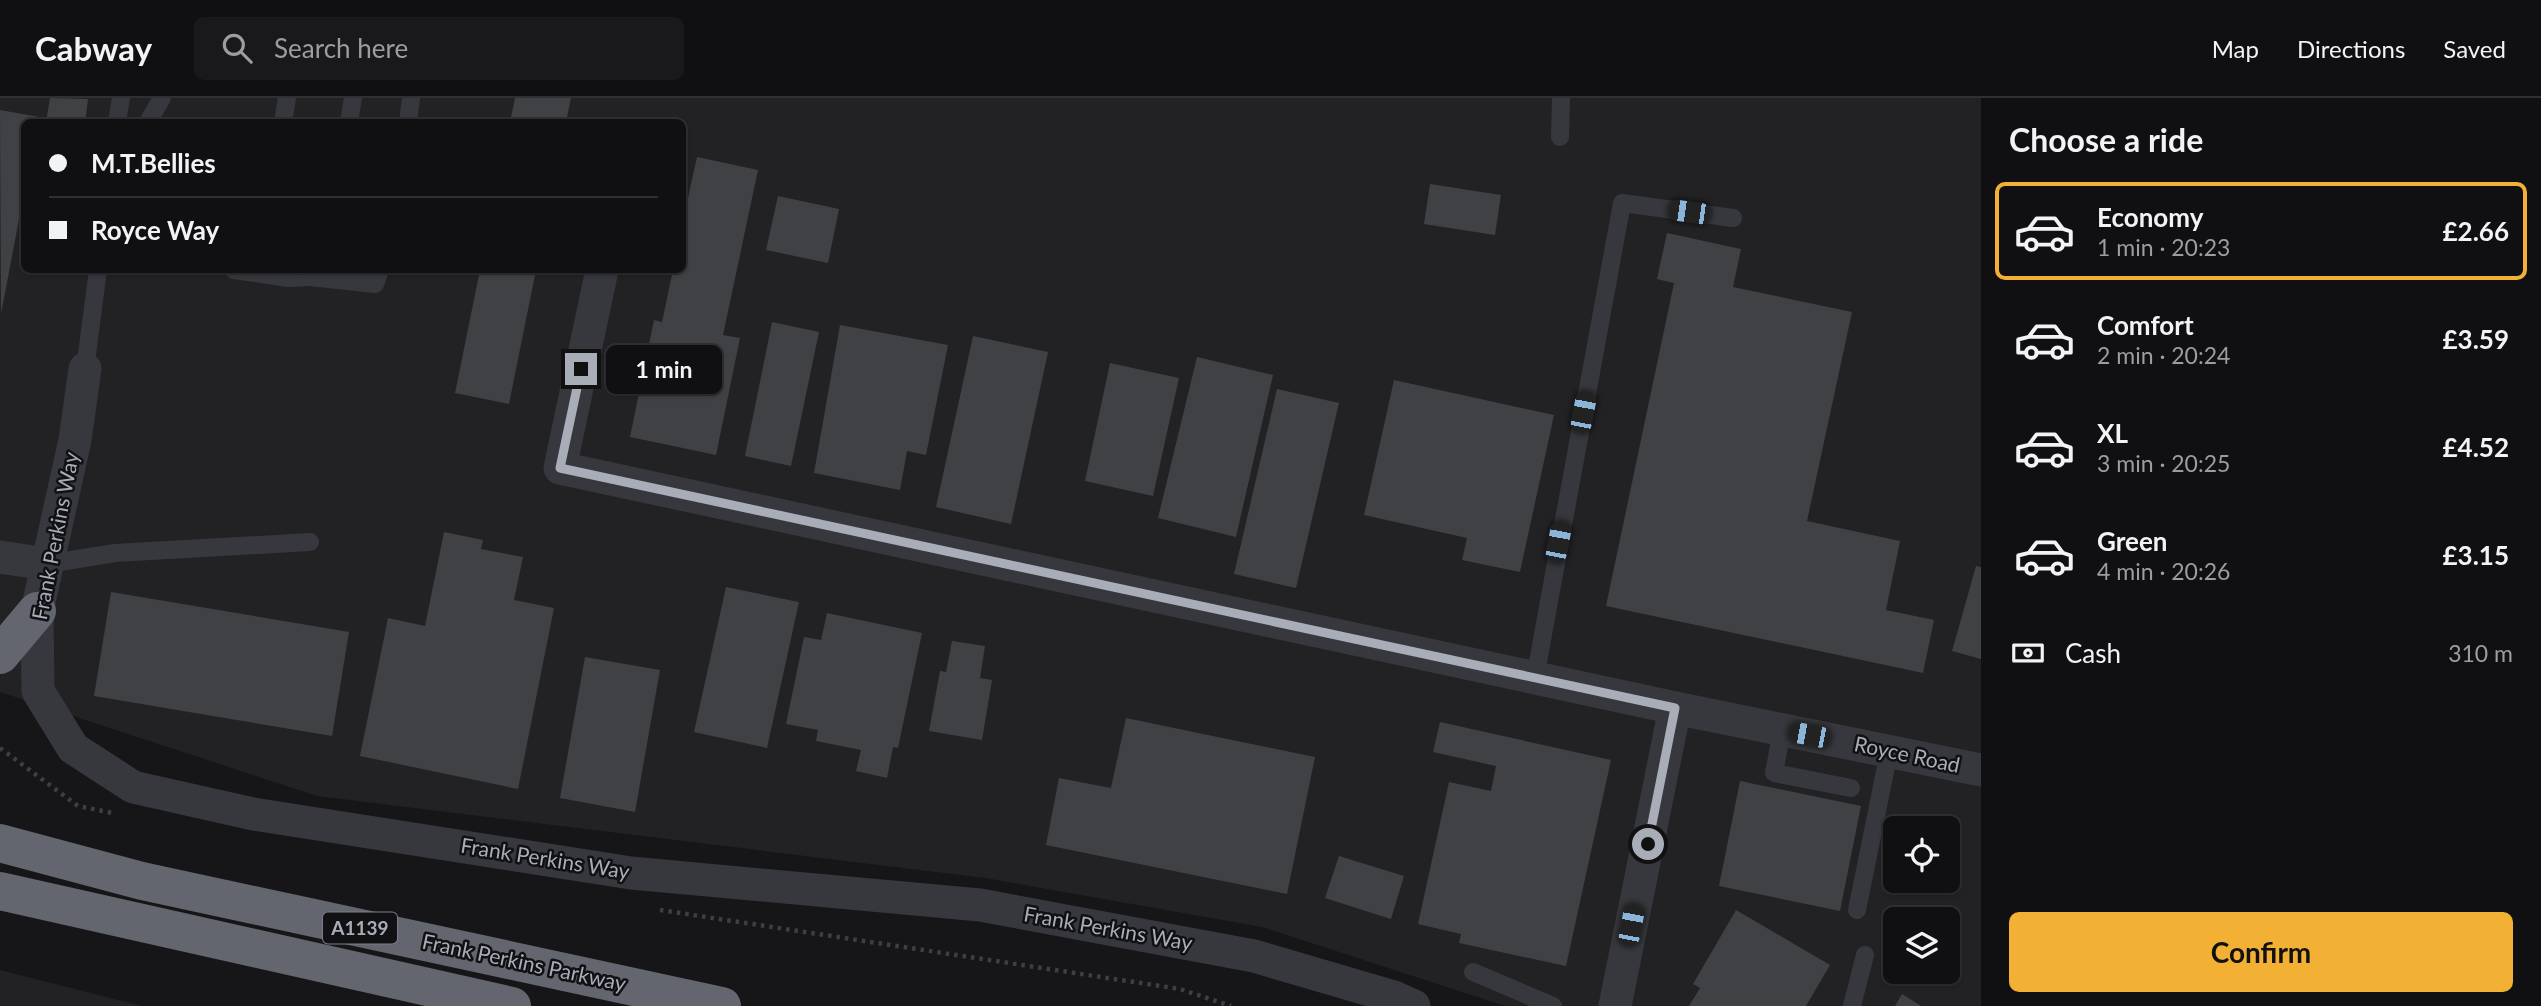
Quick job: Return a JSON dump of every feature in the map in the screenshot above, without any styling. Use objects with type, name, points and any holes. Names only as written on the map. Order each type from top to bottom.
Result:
[{"type":"highway","points":[[0,655],[37,611]]},
{"type":"highway","name":"Frank Perkins Parkway","points":[[0,844],[142,881],[722,1006]]},
{"type":"highway","name":"Frank Perkins Parkway","points":[[0,891],[512,1006]]},
{"type":"street","name":"Royce Road","points":[[601,273],[560,468],[1675,708],[1981,771]]},
{"type":"street","name":"Frank Perkins Way","points":[[85,369],[75,440],[37,611],[38,691],[73,748],[134,787],[253,814],[631,873],[980,905],[1254,956],[1394,997],[1414,1006]]},
{"type":"street","points":[[0,557],[47,564]]},
{"type":"street","points":[[1615,1006],[1675,708]]},
{"type":"lane","points":[[118,119],[121,98]]},
{"type":"lane","points":[[150,119],[162,98]]},
{"type":"lane","points":[[284,119],[287,98]]},
{"type":"lane","points":[[350,119],[353,98]]},
{"type":"lane","points":[[408,119],[411,98]]},
{"type":"lane","points":[[1560,137],[1561,98]]},
{"type":"lane","points":[[1535,678],[1622,203],[1734,218]]},
{"type":"lane","points":[[85,369],[98,273]]},
{"type":"lane","points":[[255,273],[289,278],[312,273],[375,285],[379,273]]},
{"type":"lane","points":[[47,564],[115,553],[310,542]]},
{"type":"lane","points":[[1782,730],[1774,773],[1851,788]]},
{"type":"lane","points":[[1857,910],[1889,752]]},
{"type":"lane","points":[[1852,1006],[1865,956]]},
{"type":"lane","points":[[1473,972],[1553,1006]]},
{"type":"shaded area","points":[[0,98],[1981,98],[1981,1006],[1505,1006],[1262,927],[985,878],[317,796],[0,692]]},
{"type":"shaded area","points":[[0,970],[142,1006],[0,1006]]},
{"type":"building","points":[[50,98],[88,99],[85,119],[46,119]]},
{"type":"building","points":[[515,98],[571,98],[567,119],[511,119]]},
{"type":"building","points":[[0,110],[39,117],[21,119],[21,209],[1,314]]},
{"type":"building","points":[[697,157],[758,170],[723,335],[740,338],[716,455],[630,437],[654,320],[662,322],[672,273],[686,273],[686,207]]},
{"type":"building","points":[[1430,184],[1501,195],[1495,235],[1424,224]]},
{"type":"building","points":[[778,196],[839,209],[828,263],[766,250]]},
{"type":"building","points":[[1667,233],[1741,249],[1733,287],[1852,312],[1807,521],[1900,541],[1886,610],[1934,620],[1923,673],[1606,606],[1674,283],[1657,279]]},
{"type":"building","points":[[479,273],[535,273],[509,404],[455,393]]},
{"type":"building","points":[[772,322],[819,332],[791,466],[745,456]]},
{"type":"building","points":[[840,325],[948,345],[926,455],[907,451],[900,490],[814,473]]},
{"type":"building","points":[[973,336],[1048,352],[1011,524],[936,507]]},
{"type":"building","points":[[1197,357],[1273,375],[1236,537],[1158,518]]},
{"type":"building","points":[[1110,363],[1179,378],[1153,496],[1085,481]]},
{"type":"building","points":[[1394,380],[1554,415],[1520,572],[1462,560],[1467,538],[1364,515]]},
{"type":"building","points":[[1277,389],[1339,403],[1296,588],[1234,574]]},
{"type":"building","points":[[444,532],[483,540],[481,549],[523,557],[514,600],[554,608],[518,789],[360,756],[388,618],[425,626]]},
{"type":"building","points":[[1976,566],[1981,567],[1981,659],[1952,651]]},
{"type":"building","points":[[726,587],[799,602],[767,748],[694,732]]},
{"type":"building","points":[[111,592],[349,632],[332,736],[94,696]]},
{"type":"building","points":[[827,613],[922,633],[898,748],[893,747],[887,778],[856,771],[861,750],[816,741],[818,730],[786,724],[804,637],[821,640]]},
{"type":"building","points":[[952,641],[985,646],[980,678],[992,680],[982,740],[929,731],[940,671],[946,672]]},
{"type":"building","points":[[585,657],[660,670],[635,812],[560,798]]},
{"type":"building","points":[[1126,718],[1315,757],[1287,894],[1046,845],[1059,778],[1111,788]]},
{"type":"building","points":[[1440,722],[1611,760],[1566,966],[1459,943],[1461,934],[1418,924],[1449,782],[1491,791],[1496,766],[1433,752]]},
{"type":"building","points":[[1740,781],[1861,806],[1840,911],[1719,886]]},
{"type":"building","points":[[1339,856],[1404,876],[1391,919],[1325,898]]},
{"type":"building","points":[[1736,910],[1830,965],[1806,1006],[1689,1006],[1700,988],[1693,984]]},
{"type":"building","points":[[1902,994],[1921,1006],[1895,1006]]},
{"type":"route","points":[[581,369],[560,468],[1675,708],[1648,844]]}]
